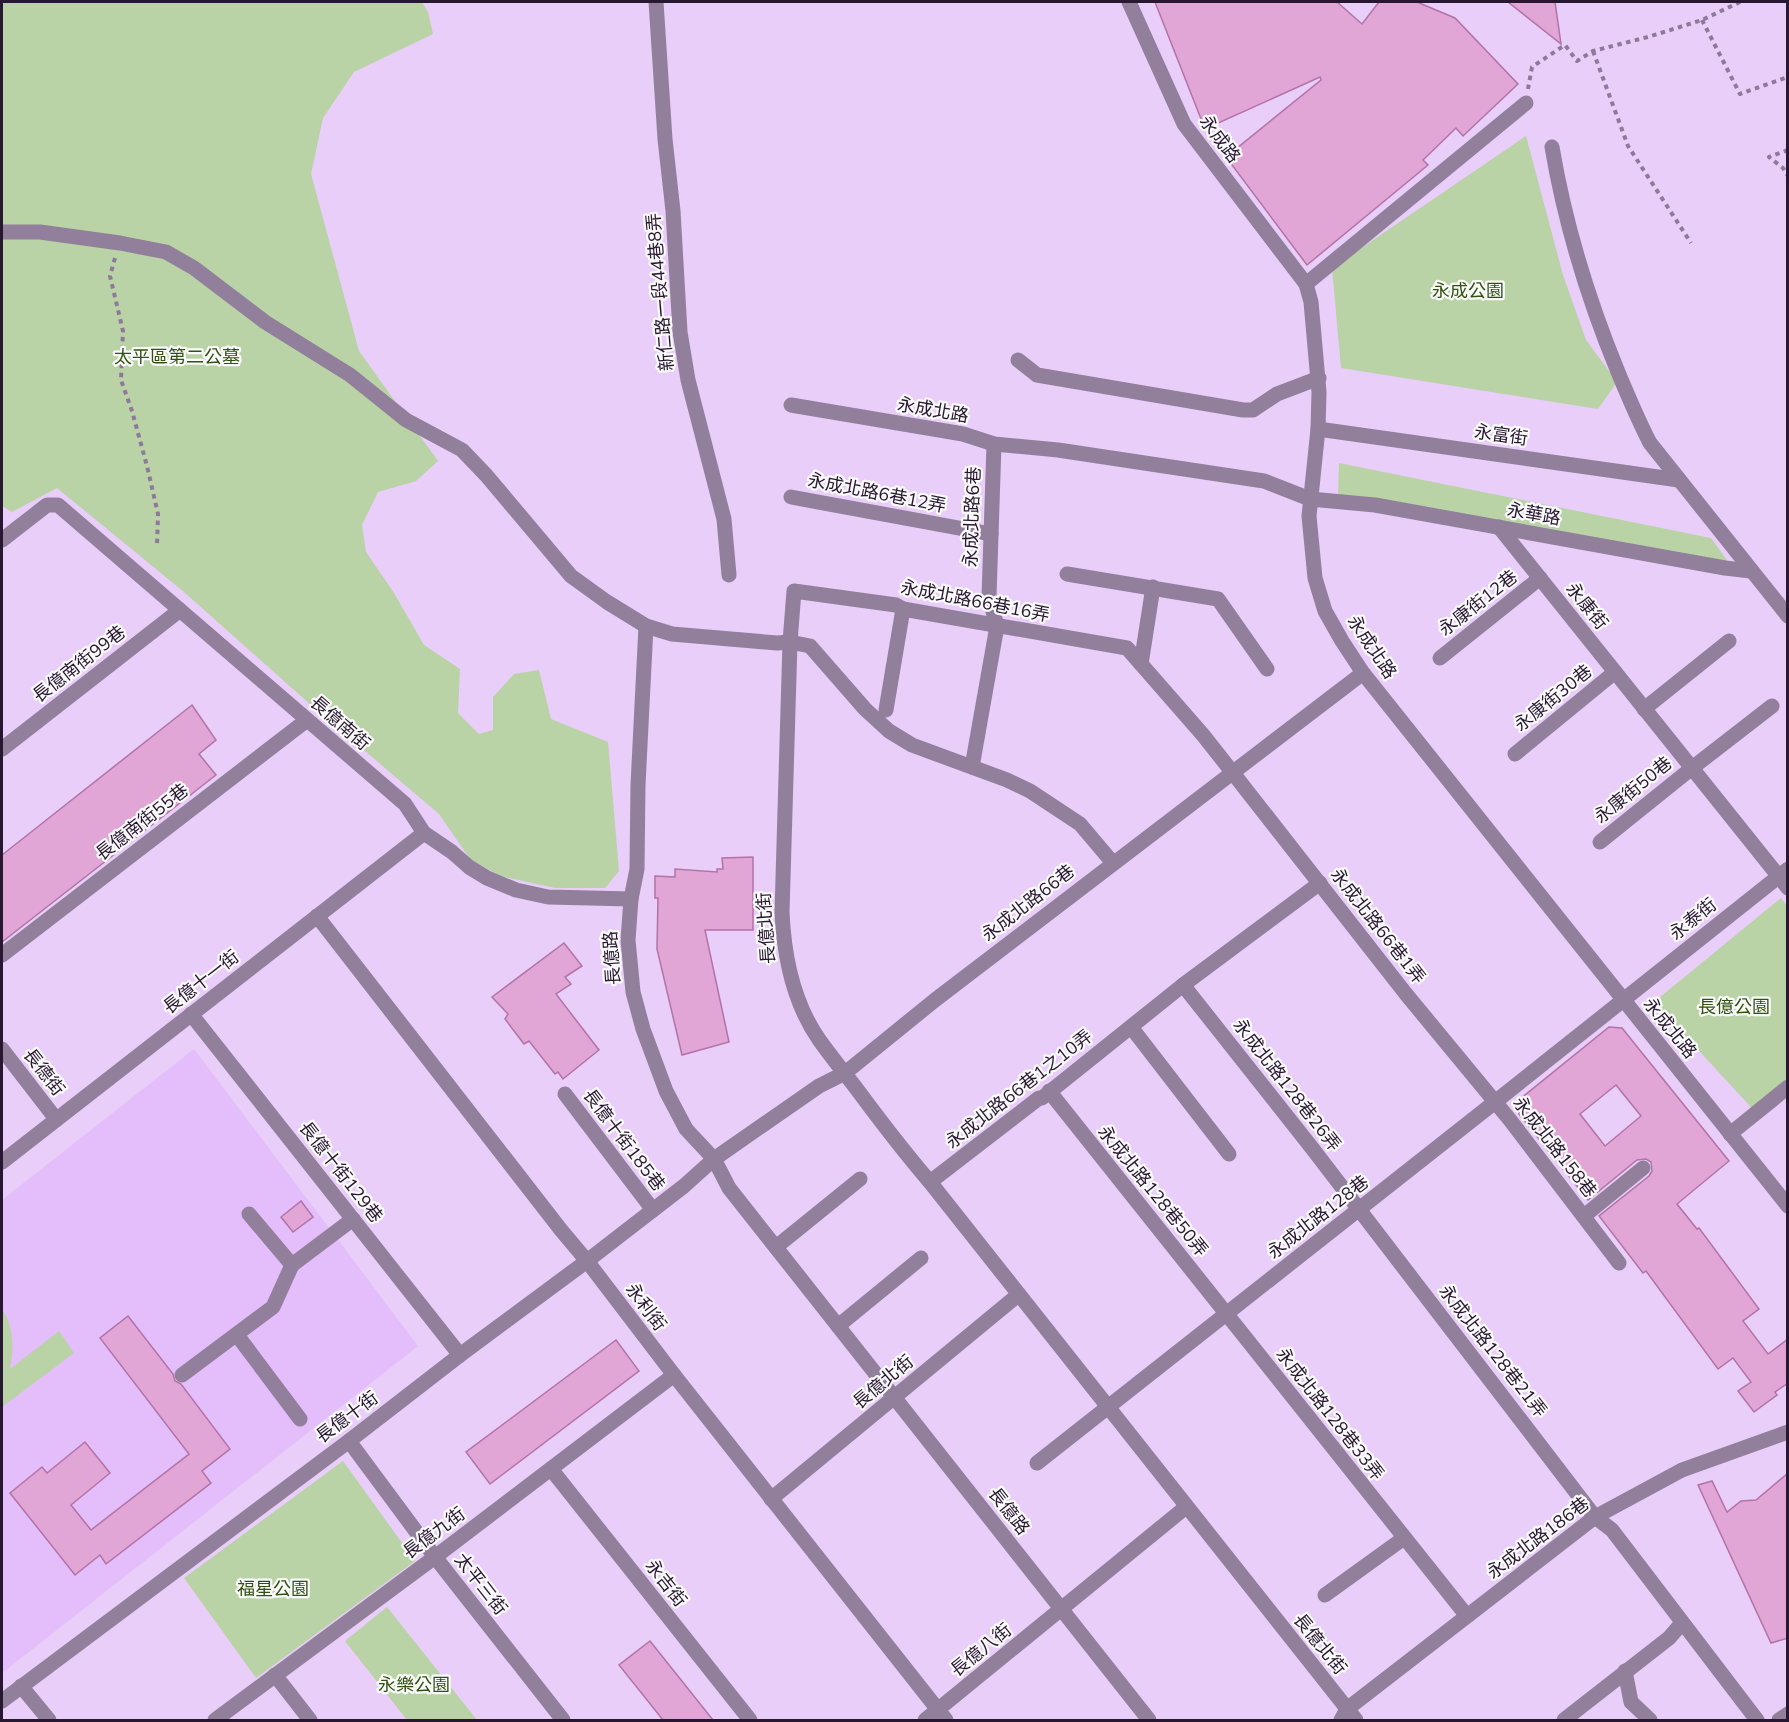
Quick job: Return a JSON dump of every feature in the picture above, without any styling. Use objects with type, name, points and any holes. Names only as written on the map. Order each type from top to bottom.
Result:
[{"type":"street","name":"新仁路一段44巷8弄","points":[[656,2],[680,332],[688,380],[724,519],[729,575]]},
{"type":"street","name":"永成路","points":[[1128,2],[1184,124],[1306,284],[1311,302],[1319,378],[1318,429],[1310,498]]},
{"type":"street","points":[[1306,284],[1526,103]]},
{"type":"street","points":[[1552,147],[1560,193],[1588,292],[1635,415],[1650,443],[1788,616]]},
{"type":"street","points":[[2,232],[40,232],[166,252],[194,268],[265,322],[350,375],[406,420],[462,450],[572,576],[607,602],[646,627],[672,634],[777,643],[790,642],[810,646],[865,709],[889,731],[912,744],[1030,791],[1080,824],[1113,863]]},
{"type":"street","points":[[1018,360],[1037,375],[1243,410],[1253,410],[1277,394],[1319,378]]},
{"type":"street","name":"永成北路","points":[[790,405],[963,434],[994,444],[1058,450],[1264,481],[1310,498],[1309,516],[1316,578],[1325,611],[1363,673],[1788,1206]]},
{"type":"street","name":"永富街","points":[[1318,429],[1679,480]]},
{"type":"street","name":"永成北路6巷","points":[[994,444],[989,597],[997,626]]},
{"type":"street","name":"永成北路6巷12弄","points":[[791,497],[990,534]]},
{"type":"street","name":"永華路","points":[[1310,498],[1375,505],[1751,571]]},
{"type":"street","name":"長億南街","points":[[2,540],[47,505],[58,505],[405,804],[424,833],[469,867],[487,878],[516,890],[548,897],[631,899]]},
{"type":"street","name":"永康街","points":[[1499,527],[1692,768],[1783,872],[1788,888]]},
{"type":"street","points":[[1067,574],[1218,598],[1267,669]]},
{"type":"street","name":"永康街12巷","points":[[1440,658],[1540,579]]},
{"type":"street","points":[[1141,664],[1153,587]]},
{"type":"street","name":"永成北路66巷16弄","points":[[794,591],[896,605],[903,609],[1127,648],[1233,773]]},
{"type":"street","name":"長億北街","points":[[794,591],[790,642],[782,912],[783,943],[792,981],[805,1016],[819,1040],[904,1153],[930,1182],[1186,1507],[1348,1717]]},
{"type":"street","points":[[886,710],[903,609]]},
{"type":"street","name":"長億南街99巷","points":[[2,749],[180,610]]},
{"type":"street","points":[[972,767],[997,626]]},
{"type":"street","name":"長億路","points":[[646,627],[638,785],[637,869],[631,899],[628,940],[633,992],[643,1029],[666,1091],[686,1129],[714,1160],[729,1188],[1149,1720]]},
{"type":"street","points":[[1644,709],[1729,641]]},
{"type":"street","name":"永康街30巷","points":[[1515,754],[1615,672]]},
{"type":"street","name":"永成北路66巷","points":[[714,1160],[819,1086],[845,1072],[935,1000],[1363,673]]},
{"type":"street","name":"永康街50巷","points":[[1600,842],[1773,706]]},
{"type":"street","name":"長億南街55巷","points":[[2,954],[307,720]]},
{"type":"street","name":"永成北路66巷1弄","points":[[1233,773],[1400,986],[1495,1102]]},
{"type":"street","name":"長億十一街","points":[[2,1162],[424,833]]},
{"type":"street","name":"永泰街","points":[[1623,1000],[1783,872]]},
{"type":"street","name":"永成北路66巷1之10弄","points":[[930,1182],[1183,985],[1320,883]]},
{"type":"street","name":"永利街","points":[[317,916],[942,1715]]},
{"type":"street","name":"永成北路128巷26弄","points":[[1183,985],[1359,1209]]},
{"type":"street","name":"永成北路128巷","points":[[1037,1463],[1623,1000]]},
{"type":"street","name":"長億十街129巷","points":[[190,1014],[460,1355]]},
{"type":"street","points":[[1131,1027],[1229,1154]]},
{"type":"street","name":"長德街","points":[[2,1049],[56,1119]]},
{"type":"street","points":[[1730,1134],[1788,1087]]},
{"type":"street","name":"永成北路128巷50弄","points":[[1049,1091],[1227,1314]]},
{"type":"street","name":"長億十街185巷","points":[[564,1094],[653,1210]]},
{"type":"street","name":"永成北路158巷","points":[[1495,1102],[1619,1263]]},
{"type":"street","name":"長億十街","points":[[2,1701],[587,1261],[714,1160]]},
{"type":"street","name":"永成北路158巷","points":[[1584,1216],[1643,1168]]},
{"type":"street","points":[[776,1247],[860,1179]]},
{"type":"street","name":"永成北路128巷21弄","points":[[1359,1209],[1595,1517],[1612,1530],[1757,1720]]},
{"type":"street","points":[[249,1214],[292,1265]]},
{"type":"street","points":[[182,1375],[273,1307],[292,1265],[353,1219]]},
{"type":"street","points":[[838,1326],[921,1258]]},
{"type":"street","name":"長億北街","points":[[771,1499],[1018,1295]]},
{"type":"street","name":"永成北路128巷33弄","points":[[1227,1314],[1467,1616]]},
{"type":"street","points":[[237,1335],[300,1419]]},
{"type":"street","name":"長億九街","points":[[215,1720],[435,1557],[674,1375]]},
{"type":"street","name":"永成北路186巷","points":[[1348,1717],[1467,1616],[1595,1517],[1682,1470],[1788,1432]]},
{"type":"street","name":"太平三街","points":[[349,1440],[435,1557],[563,1720]]},
{"type":"street","name":"永吉街","points":[[551,1469],[750,1720]]},
{"type":"street","points":[[1062,1610],[1186,1507]]},
{"type":"street","points":[[1324,1595],[1404,1538]]},
{"type":"street","name":"長億八街","points":[[925,1720],[942,1715],[1062,1610]]},
{"type":"street","points":[[1564,1720],[1669,1638],[1682,1623]]},
{"type":"street","points":[[1625,1671],[1631,1702],[1650,1720]]},
{"type":"street","points":[[275,1675],[310,1720]]},
{"type":"street","points":[[21,1686],[49,1720]]},
{"type":"street","points":[[1779,1720],[1788,1714]]},
{"type":"path","points":[[1526,103],[1532,67],[1565,45],[1577,61],[1593,51],[1702,20],[1740,2]]},
{"type":"path","points":[[1702,20],[1740,94],[1788,77]]},
{"type":"path","points":[[1593,51],[1628,146],[1690,243]]},
{"type":"path","points":[[1788,150],[1769,157],[1783,168],[1788,176]]},
{"type":"path","points":[[120,243],[110,276],[123,331],[121,380],[132,411],[158,514],[158,546]]},
{"type":"shaded area","points":[[194,1049],[418,1346],[2,1673],[2,1200]]},
{"type":"green space","name":"太平區第二公墓","points":[[2,2],[422,2],[428,12],[433,34],[354,72],[323,118],[311,174],[359,351],[438,461],[416,481],[378,492],[362,525],[366,552],[394,593],[424,645],[460,669],[458,713],[479,734],[493,730],[493,697],[514,674],[539,670],[551,719],[608,742],[619,871],[605,888],[555,888],[500,876],[470,859],[439,814],[312,706],[184,592],[57,488],[12,512],[2,506]]},
{"type":"green space","name":"永成公園","points":[[1526,136],[1563,275],[1586,340],[1617,382],[1598,409],[1341,368],[1332,268]]},
{"type":"green space","points":[[1339,463],[1711,538],[1729,563],[1338,497]]},
{"type":"green space","name":"長億公園","points":[[1781,898],[1787,906],[1787,1094],[1761,1118],[1654,1002]]},
{"type":"green space","points":[[2,1309],[9,1323],[12,1338],[10,1369],[59,1331],[74,1353],[2,1407]]},
{"type":"green space","name":"福星公園","points":[[343,1461],[415,1561],[256,1678],[184,1578]]},
{"type":"green space","name":"永樂公園","points":[[387,1607],[477,1720],[407,1720],[345,1641]]},
{"type":"building","points":[[1155,2],[1337,2],[1362,24],[1379,2],[1417,2],[1455,18],[1518,84],[1463,136],[1456,128],[1423,160],[1428,165],[1307,265],[1226,157],[1321,80],[1320,77],[1205,129]]},
{"type":"building","points":[[1508,2],[1555,2],[1561,44]]},
{"type":"building","points":[[192,705],[216,740],[199,754],[216,775],[2,942],[2,855]]},
{"type":"building","points":[[753,857],[753,930],[705,930],[729,1042],[682,1055],[657,949],[658,898],[655,898],[655,876],[675,877],[675,869],[717,872],[717,869],[723,869],[722,858]]},
{"type":"building","points":[[564,943],[582,966],[565,977],[571,984],[556,994],[599,1050],[563,1079],[558,1072],[555,1074],[529,1041],[524,1044],[505,1019],[508,1014],[492,997]]},
{"type":"building","points":[[1609,1027],[1622,1028],[1729,1161],[1677,1204],[1697,1229],[1699,1228],[1759,1309],[1743,1321],[1768,1354],[1788,1339],[1788,1383],[1775,1392],[1777,1395],[1754,1412],[1738,1391],[1751,1382],[1733,1358],[1718,1369],[1646,1271],[1643,1273],[1599,1216],[1649,1176],[1652,1171],[1651,1162],[1646,1159],[1637,1160],[1588,1200],[1519,1114],[1520,1099]],"holes":[[[1616,1085],[1641,1116],[1605,1146],[1580,1114]]]},
{"type":"building","points":[[301,1201],[313,1217],[293,1232],[281,1217]]},
{"type":"building","points":[[128,1316],[173,1374],[175,1381],[181,1384],[230,1449],[202,1471],[211,1483],[106,1564],[100,1555],[75,1575],[10,1493],[42,1467],[47,1473],[85,1442],[110,1473],[71,1505],[91,1530],[189,1454],[100,1338]]},
{"type":"building","points":[[616,1340],[639,1371],[490,1484],[466,1452]]},
{"type":"building","points":[[1788,1473],[1788,1638],[1771,1643],[1698,1485],[1712,1481],[1727,1512],[1741,1501],[1756,1500]]},
{"type":"building","points":[[650,1641],[713,1720],[663,1720],[619,1665]]}]
